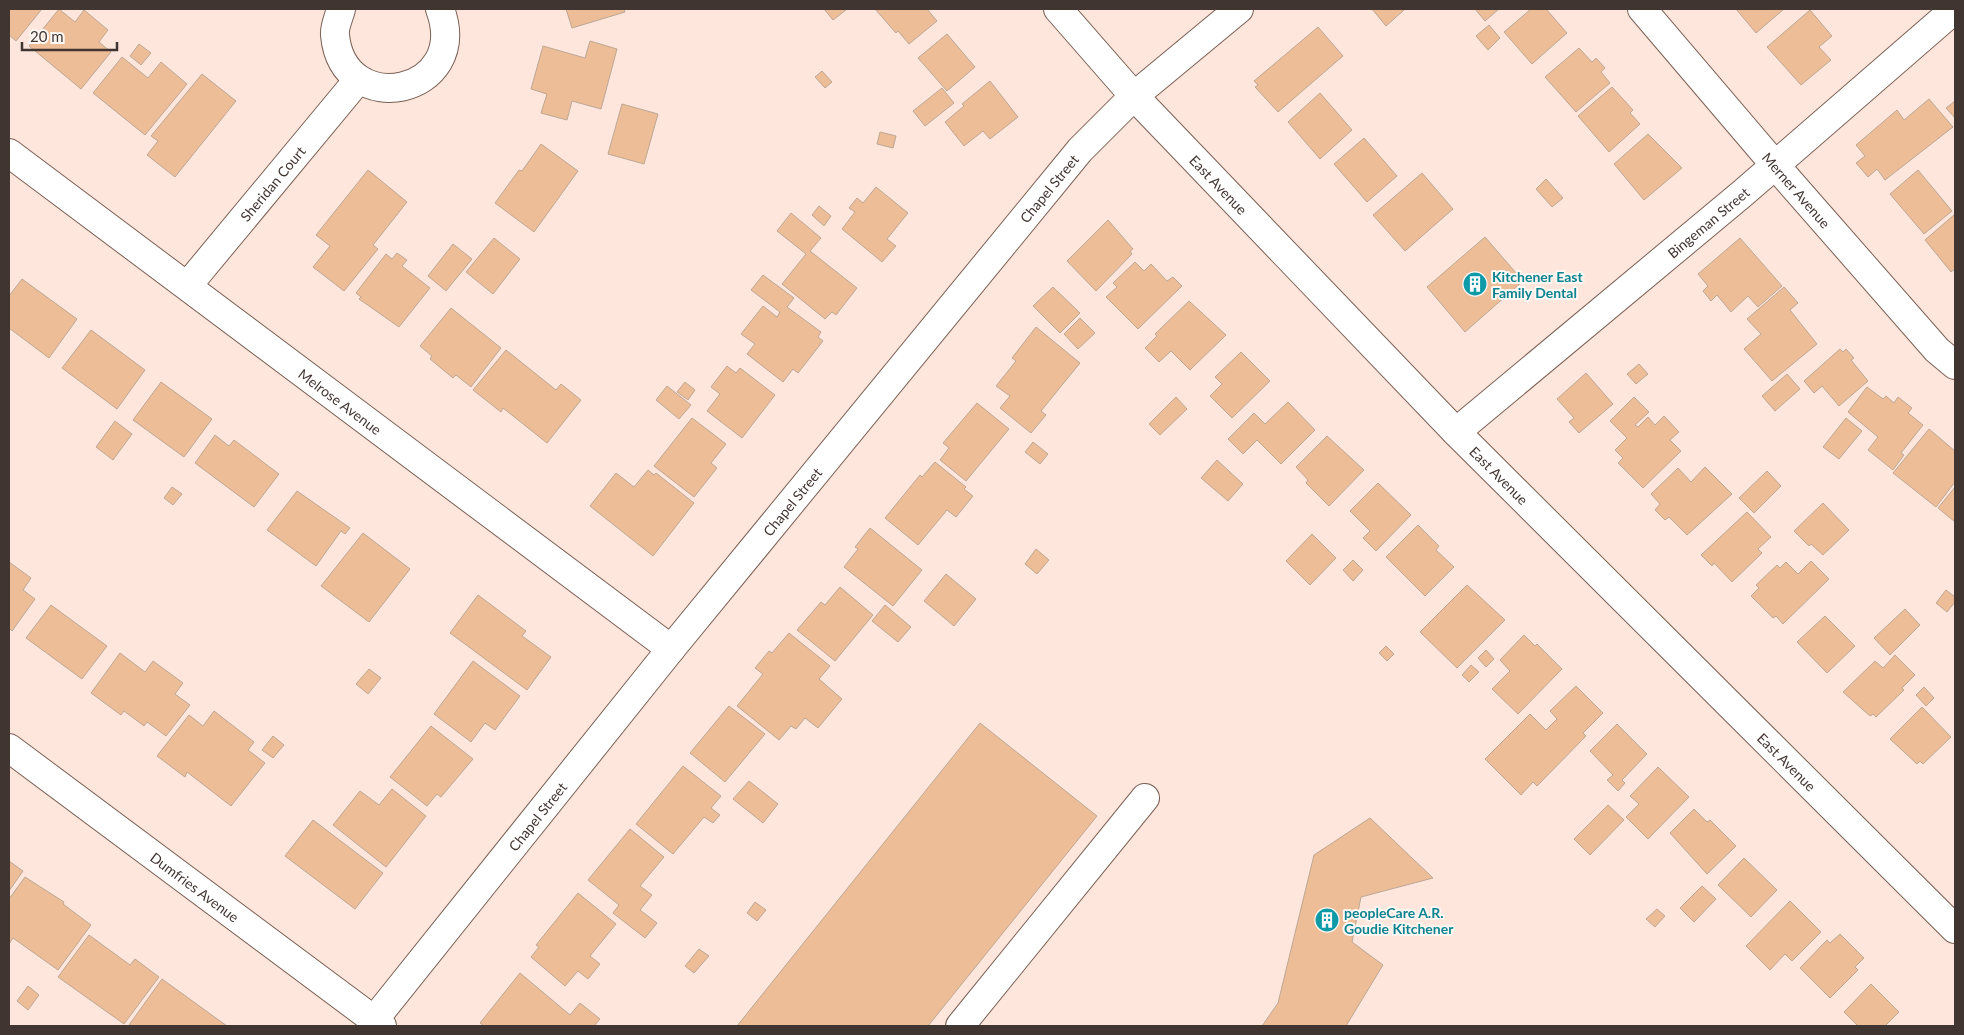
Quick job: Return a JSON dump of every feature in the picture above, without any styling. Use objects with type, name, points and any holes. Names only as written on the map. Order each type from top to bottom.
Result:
[{"type":"street","points":[[341,9],[335,33],[340,59],[358,80],[380,89],[402,88],[427,76],[441,58],[446,39],[445,24],[440,9]]},
{"type":"street","name":"East Avenue","points":[[1058,9],[1134,96],[1456,432],[1955,929]]},
{"type":"street","name":"Chapel Street","points":[[378,1023],[671,649],[1080,150],[1134,96],[1239,9]]},
{"type":"street","name":"Merner Avenue","points":[[1642,9],[1937,350],[1955,365]]},
{"type":"street","name":"Bingeman Street","points":[[1456,432],[1775,165],[1955,9]]},
{"type":"street","name":"Sheridan Court","points":[[188,285],[358,80]]},
{"type":"street","name":"Melrose Avenue","points":[[9,153],[188,285],[671,649]]},
{"type":"street","name":"Dumfries Avenue","points":[[9,748],[378,1023]]},
{"type":"street","points":[[973,1021],[1145,798]]},
{"type":"building","points":[[9,9],[42,9],[16,41],[9,35]]},
{"type":"building","points":[[59,9],[75,22],[84,10],[108,30],[99,42],[111,52],[81,89],[29,46]]},
{"type":"building","points":[[566,9],[624,9],[625,12],[572,28]]},
{"type":"building","points":[[824,9],[847,9],[833,20]]},
{"type":"building","points":[[875,9],[927,9],[937,21],[909,44],[898,31],[896,33]]},
{"type":"building","points":[[1372,9],[1403,9],[1404,10],[1386,26]]},
{"type":"building","points":[[1475,9],[1499,9],[1485,21]]},
{"type":"building","points":[[1531,9],[1546,9],[1567,33],[1532,64],[1504,32]]},
{"type":"building","points":[[1736,9],[1784,9],[1756,33]]},
{"type":"building","points":[[1810,10],[1832,36],[1819,47],[1831,60],[1801,85],[1767,47]]},
{"type":"building","points":[[1489,25],[1500,38],[1488,50],[1476,36]]},
{"type":"building","points":[[1318,27],[1343,56],[1278,112],[1255,87],[1258,85],[1254,81]]},
{"type":"building","points":[[947,34],[975,67],[947,91],[918,58]]},
{"type":"building","points":[[590,41],[617,49],[601,109],[572,101],[567,120],[541,113],[547,94],[531,89],[543,46],[585,58]]},
{"type":"building","points":[[139,44],[151,53],[141,65],[130,56]]},
{"type":"building","points":[[1579,48],[1592,62],[1596,58],[1605,68],[1601,72],[1610,83],[1576,112],[1545,77]]},
{"type":"building","points":[[122,57],[148,78],[161,62],[187,84],[145,135],[93,93]]},
{"type":"building","points":[[822,71],[832,82],[825,88],[815,77]]},
{"type":"building","points":[[202,74],[236,101],[175,177],[147,155],[158,141],[151,136]]},
{"type":"building","points":[[990,81],[1018,117],[990,139],[983,131],[964,146],[945,122],[964,106],[962,104]]},
{"type":"building","points":[[1612,87],[1633,110],[1630,113],[1640,124],[1609,152],[1578,116]]},
{"type":"building","points":[[942,88],[954,103],[925,126],[913,111]]},
{"type":"building","points":[[1320,93],[1352,130],[1320,159],[1288,122]]},
{"type":"building","points":[[1929,99],[1953,127],[1885,180],[1877,169],[1868,177],[1856,163],[1865,156],[1856,145],[1897,110],[1904,120]]},
{"type":"building","points":[[1955,101],[1955,118],[1946,108]]},
{"type":"building","points":[[622,104],[658,114],[644,164],[608,154]]},
{"type":"building","points":[[880,132],[896,136],[893,148],[877,144]]},
{"type":"building","points":[[1648,134],[1682,168],[1644,200],[1614,164]]},
{"type":"building","points":[[1364,138],[1397,176],[1367,202],[1334,164]]},
{"type":"building","points":[[541,144],[578,171],[534,232],[495,203],[519,170],[522,171]]},
{"type":"building","points":[[368,170],[407,202],[373,245],[378,249],[344,291],[313,267],[330,246],[316,235]]},
{"type":"building","points":[[1918,170],[1952,211],[1924,234],[1890,194]]},
{"type":"building","points":[[1422,173],[1453,209],[1405,251],[1373,215]]},
{"type":"building","points":[[1546,179],[1563,198],[1552,207],[1536,189]]},
{"type":"building","points":[[876,187],[908,213],[887,239],[896,246],[882,262],[842,229],[855,212],[849,208],[857,198],[863,203]]},
{"type":"building","points":[[819,206],[831,216],[824,226],[812,215]]},
{"type":"building","points":[[791,213],[821,238],[810,251],[857,288],[836,315],[832,312],[825,319],[782,284],[806,254],[777,231]]},
{"type":"building","points":[[1955,214],[1955,269],[1951,272],[1925,240]]},
{"type":"building","points":[[1108,220],[1133,249],[1130,251],[1132,254],[1096,291],[1067,261]]},
{"type":"building","name":"Kitchener East Family Dental","points":[[1485,237],[1523,281],[1465,332],[1427,287]]},
{"type":"building","points":[[494,238],[520,259],[493,294],[466,272]]},
{"type":"building","points":[[1740,238],[1782,286],[1758,307],[1748,296],[1731,312],[1717,295],[1711,301],[1703,291],[1708,286],[1698,274]]},
{"type":"building","points":[[453,244],[472,259],[446,291],[428,276]]},
{"type":"building","points":[[397,253],[407,260],[402,266],[430,288],[399,327],[359,299],[361,297],[356,293],[386,254],[392,259]]},
{"type":"building","points":[[1135,262],[1144,271],[1151,264],[1167,281],[1173,277],[1182,286],[1138,329],[1106,297],[1117,287],[1113,283]]},
{"type":"building","points":[[763,275],[794,298],[787,307],[821,332],[818,337],[823,341],[798,373],[793,369],[783,382],[747,354],[755,344],[741,334],[763,306],[777,317],[780,312],[751,290]]},
{"type":"building","points":[[22,279],[77,319],[49,358],[9,328],[9,296]]},
{"type":"building","points":[[1053,287],[1080,313],[1060,333],[1033,306]]},
{"type":"building","points":[[1784,287],[1798,303],[1790,310],[1817,344],[1772,381],[1744,349],[1761,334],[1747,319]]},
{"type":"building","points":[[1189,301],[1226,335],[1190,370],[1171,351],[1159,362],[1145,348],[1157,336],[1155,334]]},
{"type":"building","points":[[451,308],[501,348],[471,387],[456,375],[453,378],[430,359],[432,356],[420,346]]},
{"type":"building","points":[[1080,318],[1095,333],[1078,349],[1064,334]]},
{"type":"building","points":[[1036,327],[1080,363],[1041,411],[1046,415],[1031,433],[1000,408],[1010,396],[996,386],[1016,361],[1012,358]]},
{"type":"building","points":[[91,330],[145,370],[117,409],[62,368]]},
{"type":"building","points":[[1840,349],[1843,352],[1846,349],[1854,358],[1851,360],[1868,381],[1839,406],[1822,386],[1814,393],[1804,381]]},
{"type":"building","points":[[506,350],[556,390],[561,384],[581,400],[547,443],[503,408],[501,412],[473,390]]},
{"type":"building","points":[[1241,352],[1270,381],[1232,418],[1210,396],[1222,384],[1215,377]]},
{"type":"building","points":[[1639,364],[1648,374],[1636,384],[1627,374]]},
{"type":"building","points":[[727,366],[736,373],[740,368],[775,395],[742,438],[707,411],[720,394],[711,387]]},
{"type":"building","points":[[1586,373],[1613,404],[1579,433],[1569,422],[1574,418],[1557,399]]},
{"type":"building","points":[[1787,374],[1800,389],[1775,411],[1762,396]]},
{"type":"building","points":[[161,382],[212,419],[184,457],[133,420]]},
{"type":"building","points":[[685,382],[695,390],[688,400],[677,392]]},
{"type":"building","points":[[667,386],[691,405],[679,419],[656,400]]},
{"type":"building","points":[[1867,387],[1883,399],[1886,396],[1894,403],[1898,397],[1912,408],[1908,413],[1923,425],[1901,453],[1904,455],[1893,470],[1868,450],[1878,437],[1848,412]]},
{"type":"building","points":[[1176,397],[1187,409],[1160,435],[1149,424]]},
{"type":"building","points":[[1634,397],[1649,412],[1635,425],[1638,427],[1648,417],[1655,425],[1664,416],[1679,432],[1670,440],[1681,451],[1643,488],[1618,463],[1623,458],[1615,450],[1627,438],[1610,421]]},
{"type":"building","points":[[1288,402],[1315,430],[1281,464],[1257,440],[1243,454],[1228,439],[1254,413],[1265,424]]},
{"type":"building","points":[[977,403],[1009,429],[966,481],[940,460],[949,448],[943,443]]},
{"type":"building","points":[[692,418],[726,444],[711,463],[717,468],[694,497],[654,466]]},
{"type":"building","points":[[1846,418],[1862,431],[1839,459],[1823,447]]},
{"type":"building","points":[[115,421],[132,434],[113,460],[96,447]]},
{"type":"building","points":[[1929,429],[1955,451],[1955,482],[1936,507],[1893,473]]},
{"type":"building","points":[[215,435],[229,446],[234,440],[279,474],[254,507],[195,463]]},
{"type":"building","points":[[1327,436],[1364,470],[1329,506],[1306,483],[1308,480],[1296,467]]},
{"type":"building","points":[[1033,442],[1048,454],[1040,464],[1025,452]]},
{"type":"building","points":[[1217,460],[1243,484],[1228,501],[1201,478]]},
{"type":"building","points":[[935,462],[966,487],[964,489],[973,496],[956,517],[947,510],[918,545],[885,518],[920,475],[922,477]]},
{"type":"building","points":[[1705,467],[1732,494],[1687,535],[1669,517],[1665,520],[1655,510],[1660,504],[1651,494],[1678,468],[1691,482]]},
{"type":"building","points":[[648,470],[654,475],[656,473],[694,503],[653,556],[590,506],[616,473],[634,487]]},
{"type":"building","points":[[1767,471],[1781,486],[1754,513],[1739,498]]},
{"type":"building","points":[[1378,483],[1411,515],[1376,551],[1363,538],[1370,531],[1350,511]]},
{"type":"building","points":[[172,487],[182,494],[173,505],[164,498]]},
{"type":"building","points":[[1955,487],[1955,522],[1938,508]]},
{"type":"building","points":[[297,491],[350,528],[345,534],[341,531],[316,566],[267,530]]},
{"type":"building","points":[[1823,503],[1849,530],[1823,555],[1811,544],[1809,546],[1794,531]]},
{"type":"building","points":[[1747,512],[1771,537],[1758,549],[1762,553],[1732,582],[1714,563],[1712,566],[1701,555]]},
{"type":"building","points":[[1418,525],[1439,546],[1436,550],[1454,567],[1425,596],[1386,557]]},
{"type":"building","points":[[870,528],[922,570],[893,606],[844,567],[858,549],[855,547]]},
{"type":"building","points":[[363,533],[410,569],[369,622],[321,586]]},
{"type":"building","points":[[1312,534],[1336,558],[1310,585],[1286,561]]},
{"type":"building","points":[[1036,549],[1049,560],[1037,574],[1025,564]]},
{"type":"building","points":[[1353,560],[1363,570],[1353,581],[1343,570]]},
{"type":"building","points":[[1811,561],[1829,579],[1783,624],[1776,616],[1773,618],[1751,596],[1759,588],[1756,585],[1777,565],[1780,568],[1786,562],[1798,574]]},
{"type":"building","points":[[9,562],[31,578],[23,590],[35,599],[12,631],[9,628]]},
{"type":"building","points":[[946,574],[976,599],[954,626],[924,601]]},
{"type":"building","points":[[1467,585],[1505,620],[1457,668],[1420,632]]},
{"type":"building","points":[[840,587],[873,615],[835,661],[797,630],[821,602],[825,605]]},
{"type":"building","points":[[1946,590],[1955,597],[1955,602],[1947,612],[1936,603]]},
{"type":"building","points":[[478,595],[526,631],[522,636],[551,657],[527,690],[450,633]]},
{"type":"building","points":[[51,605],[107,646],[82,679],[26,638]]},
{"type":"building","points":[[885,605],[911,627],[898,642],[872,621]]},
{"type":"building","points":[[1905,609],[1920,625],[1890,655],[1874,638]]},
{"type":"building","points":[[1825,616],[1855,646],[1827,673],[1797,642]]},
{"type":"building","points":[[789,633],[830,666],[819,679],[842,699],[818,728],[805,718],[796,729],[791,726],[779,740],[737,706],[763,674],[755,668],[769,651],[772,653]]},
{"type":"building","points":[[1524,635],[1535,646],[1537,644],[1562,669],[1518,714],[1492,689],[1510,671],[1500,660]]},
{"type":"building","points":[[1386,646],[1394,654],[1387,661],[1379,653]]},
{"type":"building","points":[[1486,650],[1494,659],[1486,667],[1478,658]]},
{"type":"building","points":[[120,653],[145,672],[153,661],[183,683],[175,694],[190,705],[166,736],[147,722],[144,726],[124,711],[121,715],[91,693]]},
{"type":"building","points":[[1895,655],[1915,675],[1902,688],[1904,690],[1876,717],[1873,714],[1870,716],[1843,692],[1875,661],[1883,668]]},
{"type":"building","points":[[473,661],[520,696],[495,730],[485,723],[471,742],[434,714]]},
{"type":"building","points":[[1471,665],[1479,672],[1469,682],[1462,675]]},
{"type":"building","points":[[369,669],[381,678],[368,694],[356,684]]},
{"type":"building","points":[[1576,686],[1603,713],[1583,733],[1586,736],[1537,786],[1533,782],[1521,795],[1485,759],[1530,714],[1546,730],[1557,719],[1550,711]]},
{"type":"building","points":[[1924,687],[1934,698],[1926,706],[1916,695]]},
{"type":"building","points":[[729,706],[765,734],[725,782],[690,753]]},
{"type":"building","points":[[1922,707],[1951,737],[1923,764],[1920,761],[1917,764],[1890,739]]},
{"type":"building","points":[[214,711],[254,742],[248,750],[265,763],[231,806],[187,772],[185,777],[157,756],[189,715],[203,726]]},
{"type":"building","points":[[980,723],[1097,816],[928,1026],[737,1026]]},
{"type":"building","points":[[1617,724],[1647,754],[1622,780],[1625,783],[1618,791],[1607,780],[1613,775],[1590,751]]},
{"type":"building","points":[[431,726],[473,759],[441,797],[437,794],[427,806],[390,777]]},
{"type":"building","points":[[273,736],[284,745],[273,758],[262,750]]},
{"type":"building","points":[[683,766],[721,796],[711,808],[720,815],[713,823],[704,817],[673,854],[636,824]]},
{"type":"building","points":[[1658,767],[1689,797],[1648,839],[1626,817],[1639,804],[1630,796]]},
{"type":"building","points":[[749,781],[778,804],[763,823],[733,799]]},
{"type":"building","points":[[392,789],[426,816],[386,867],[333,825],[360,791],[379,805]]},
{"type":"building","points":[[1608,805],[1624,820],[1590,855],[1574,839]]},
{"type":"building","points":[[1694,809],[1707,822],[1710,820],[1736,846],[1707,874],[1670,833]]},
{"type":"building","name":"peopleCare A.R. Goudie Kitchener","points":[[1370,818],[1433,878],[1361,897],[1352,942],[1383,965],[1346,1026],[1262,1026],[1278,1003],[1314,855]]},
{"type":"building","points":[[313,820],[383,873],[355,909],[285,856]]},
{"type":"building","points":[[630,829],[664,857],[640,886],[652,895],[640,910],[657,923],[645,938],[613,913],[619,905],[588,880]]},
{"type":"building","points":[[1744,858],[1777,890],[1751,917],[1718,885]]},
{"type":"building","points":[[9,861],[23,871],[9,891]]},
{"type":"building","points":[[25,877],[64,902],[63,904],[91,925],[58,970],[13,938],[9,944],[9,899]]},
{"type":"building","points":[[1702,886],[1716,899],[1694,922],[1680,908]]},
{"type":"building","points":[[578,893],[616,924],[590,956],[600,964],[588,979],[578,971],[565,986],[531,957],[539,947],[536,945]]},
{"type":"building","points":[[1790,901],[1821,932],[1792,961],[1785,954],[1770,970],[1746,946]]},
{"type":"building","points":[[755,902],[766,910],[757,921],[747,913]]},
{"type":"building","points":[[1657,909],[1665,916],[1655,927],[1646,919]]},
{"type":"building","points":[[1840,934],[1864,958],[1855,967],[1858,970],[1830,998],[1800,968],[1827,940],[1830,943]]},
{"type":"building","points":[[89,935],[130,965],[135,959],[159,977],[124,1024],[58,977]]},
{"type":"building","points":[[699,949],[709,956],[694,973],[685,966]]},
{"type":"building","points":[[520,973],[570,1015],[580,1003],[600,1019],[594,1026],[484,1026],[480,1023]]},
{"type":"building","points":[[162,979],[227,1026],[129,1025]]},
{"type":"building","points":[[1871,984],[1899,1012],[1885,1026],[1858,1026],[1844,1012]]},
{"type":"building","points":[[28,986],[39,995],[28,1010],[17,1001]]},
{"type":"place","name":"Kitchener East Family Dental","points":[[1475,284]]},
{"type":"place","name":"peopleCare A.R. Goudie Kitchener","points":[[1327,920]]}]
